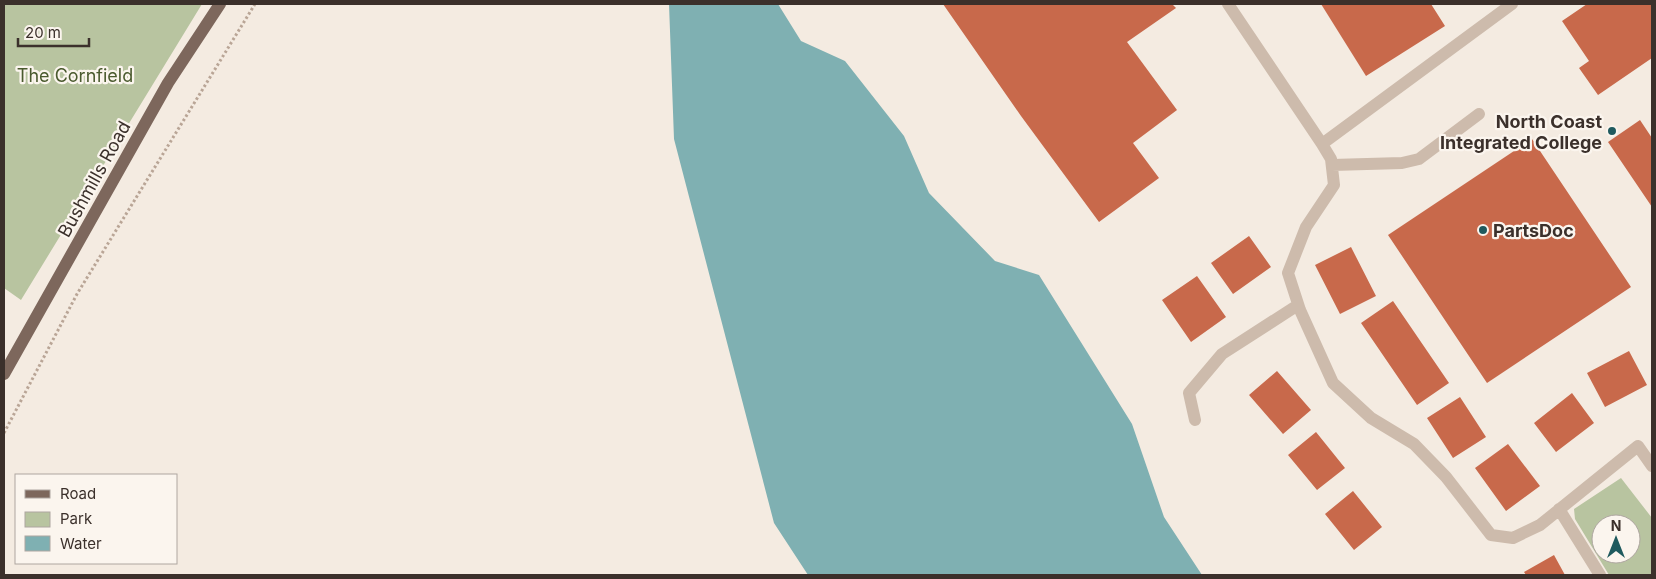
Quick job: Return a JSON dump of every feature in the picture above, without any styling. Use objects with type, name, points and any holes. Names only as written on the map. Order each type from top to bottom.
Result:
[{"type":"main road","name":"Bushmills Road","points":[[4,374],[168,83],[220,4]]},
{"type":"street","points":[[1228,4],[1331,159],[1334,185],[1306,227],[1288,273],[1298,304],[1333,384],[1371,418],[1414,444],[1446,477],[1491,534],[1513,538],[1540,525],[1638,446],[1652,466]]},
{"type":"street","points":[[1322,144],[1511,5]]},
{"type":"street","points":[[1332,165],[1394,164],[1419,159],[1479,114]]},
{"type":"street","points":[[1195,420],[1189,393],[1222,354],[1298,304]]},
{"type":"street","points":[[1559,509],[1600,575]]},
{"type":"path","points":[[4,433],[77,294],[255,4]]},
{"type":"green space","name":"The Cornfield","points":[[4,4],[202,4],[21,300],[4,288]]},
{"type":"green space","points":[[1621,478],[1652,518],[1652,575],[1609,575],[1602,564],[1641,564],[1641,514],[1591,514],[1591,545],[1575,519],[1574,509]]},
{"type":"water","points":[[669,4],[778,4],[801,41],[845,61],[904,136],[929,193],[995,261],[1039,275],[1132,424],[1164,517],[1202,575],[808,575],[774,523],[674,139]]},
{"type":"building","points":[[943,4],[1172,4],[1176,8],[1127,42],[1177,110],[1133,143],[1159,178],[1099,222],[1021,116]]},
{"type":"building","points":[[1321,4],[1431,4],[1445,26],[1366,76]]},
{"type":"building","points":[[1587,4],[1652,4],[1652,58],[1598,95],[1579,68],[1589,61],[1562,21]]},
{"type":"building","points":[[1640,120],[1652,138],[1652,207],[1608,142]]},
{"type":"building","points":[[1532,139],[1631,287],[1487,383],[1388,235]]},
{"type":"building","points":[[1249,236],[1271,267],[1233,294],[1211,263]]},
{"type":"building","points":[[1351,247],[1376,296],[1340,314],[1315,265]]},
{"type":"building","points":[[1197,276],[1226,317],[1191,342],[1162,300]]},
{"type":"building","points":[[1393,301],[1449,383],[1417,405],[1361,323]]},
{"type":"building","points":[[1629,351],[1647,385],[1605,407],[1587,373]]},
{"type":"building","points":[[1277,371],[1311,410],[1283,434],[1249,395]]},
{"type":"building","points":[[1572,393],[1594,423],[1556,452],[1534,423]]},
{"type":"building","points":[[1460,397],[1486,437],[1453,458],[1427,418]]},
{"type":"building","points":[[1316,432],[1345,468],[1317,490],[1288,455]]},
{"type":"building","points":[[1508,444],[1540,486],[1506,511],[1475,468]]},
{"type":"building","points":[[1353,491],[1382,527],[1354,550],[1325,514]]},
{"type":"building","points":[[1554,555],[1565,575],[1526,575],[1524,572]]},
{"type":"place","name":"North Coast Integrated College","points":[[1612,131]]},
{"type":"place","name":"PartsDoc","points":[[1483,230]]}]
